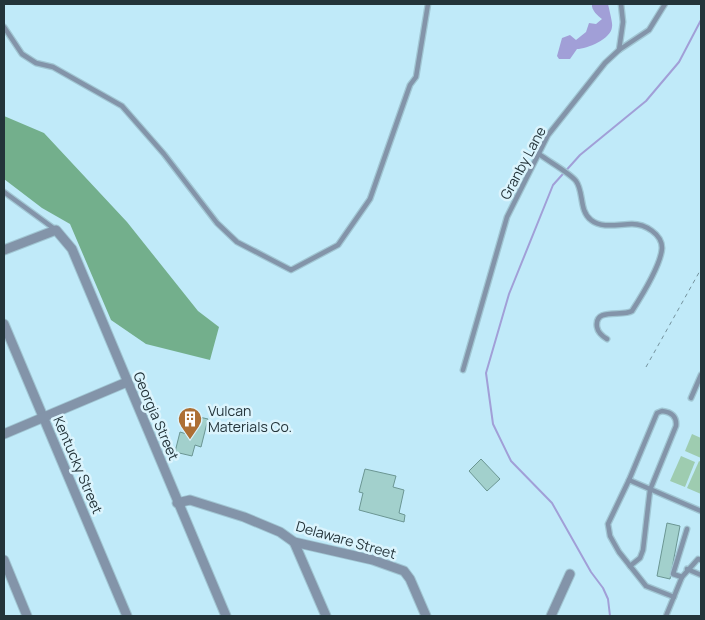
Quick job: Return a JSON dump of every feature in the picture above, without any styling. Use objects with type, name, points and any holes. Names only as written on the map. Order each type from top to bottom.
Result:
[{"type":"street","points":[[4,250],[56,230]]},
{"type":"street","name":"Georgia Street","points":[[56,230],[72,249],[226,616]]},
{"type":"street","name":"Kentucky Street","points":[[4,324],[126,616]]},
{"type":"street","points":[[4,434],[127,382]]},
{"type":"street","name":"Delaware Street","points":[[177,503],[190,500],[244,517],[280,532],[294,542],[373,560],[404,572],[410,579],[426,616]]},
{"type":"street","points":[[294,542],[326,616]]},
{"type":"street","points":[[4,560],[27,616]]},
{"type":"street","points":[[551,616],[570,574]]},
{"type":"lane","points":[[4,28],[22,54],[36,63],[53,67],[122,106],[164,154],[217,223],[236,242],[291,270],[338,244],[370,199],[410,85],[416,77],[428,4]]},
{"type":"lane","points":[[619,50],[623,22],[621,4]]},
{"type":"lane","name":"Granby Lane","points":[[464,370],[507,217],[548,135],[565,111],[605,63],[619,50],[644,35],[665,4]]},
{"type":"lane","points":[[539,154],[576,181],[585,212],[590,220],[599,224],[634,224],[648,228],[660,238],[662,249],[656,266],[632,311],[626,314],[606,313],[601,315],[597,321],[597,328],[601,336],[606,339]]},
{"type":"lane","points":[[4,192],[56,230]]},
{"type":"lane","points":[[691,398],[701,375]]},
{"type":"lane","points":[[630,566],[640,558],[643,550],[650,490],[676,426],[676,418],[672,414],[662,411],[657,413],[608,524],[610,536],[630,566],[646,586],[674,597]]},
{"type":"lane","points":[[628,480],[701,511]]},
{"type":"lane","points":[[682,577],[673,574],[687,529]]},
{"type":"lane","points":[[666,616],[686,569],[700,560],[701,552]]},
{"type":"lane","points":[[686,569],[701,575]]},
{"type":"path","points":[[646,367],[701,269]]},
{"type":"green space","points":[[4,116],[44,133],[127,222],[198,311],[219,327],[210,360],[146,344],[111,320],[70,224],[42,208],[4,179]]},
{"type":"green space","points":[[692,434],[701,438],[701,458],[685,451]]},
{"type":"green space","points":[[681,456],[695,462],[685,487],[670,481]]},
{"type":"green space","points":[[699,461],[701,462],[701,494],[687,488]]},
{"type":"water","points":[[592,4],[608,4],[612,27],[608,36],[587,47],[577,49],[570,59],[559,59],[557,56],[562,38],[570,35],[576,40],[586,32],[589,23],[596,24],[602,19],[594,11]]},
{"type":"building","name":"Vulcan Materials Co.","points":[[190,415],[208,419],[201,447],[195,445],[192,456],[175,452],[180,432],[190,435],[193,423],[189,422]]},
{"type":"building","points":[[481,459],[500,479],[487,491],[469,471]]},
{"type":"building","points":[[365,469],[396,476],[393,487],[404,490],[399,513],[405,515],[404,522],[359,510],[363,493],[359,492]]},
{"type":"building","points":[[667,523],[680,526],[670,579],[657,576]]},
{"type":"waterway","points":[[610,616],[608,599],[603,588],[591,572],[552,503],[511,461],[493,424],[486,373],[509,294],[553,185],[580,155],[646,101],[679,62],[701,20]]},
{"type":"place","name":"Vulcan Materials Co.","points":[[190,440]]}]
